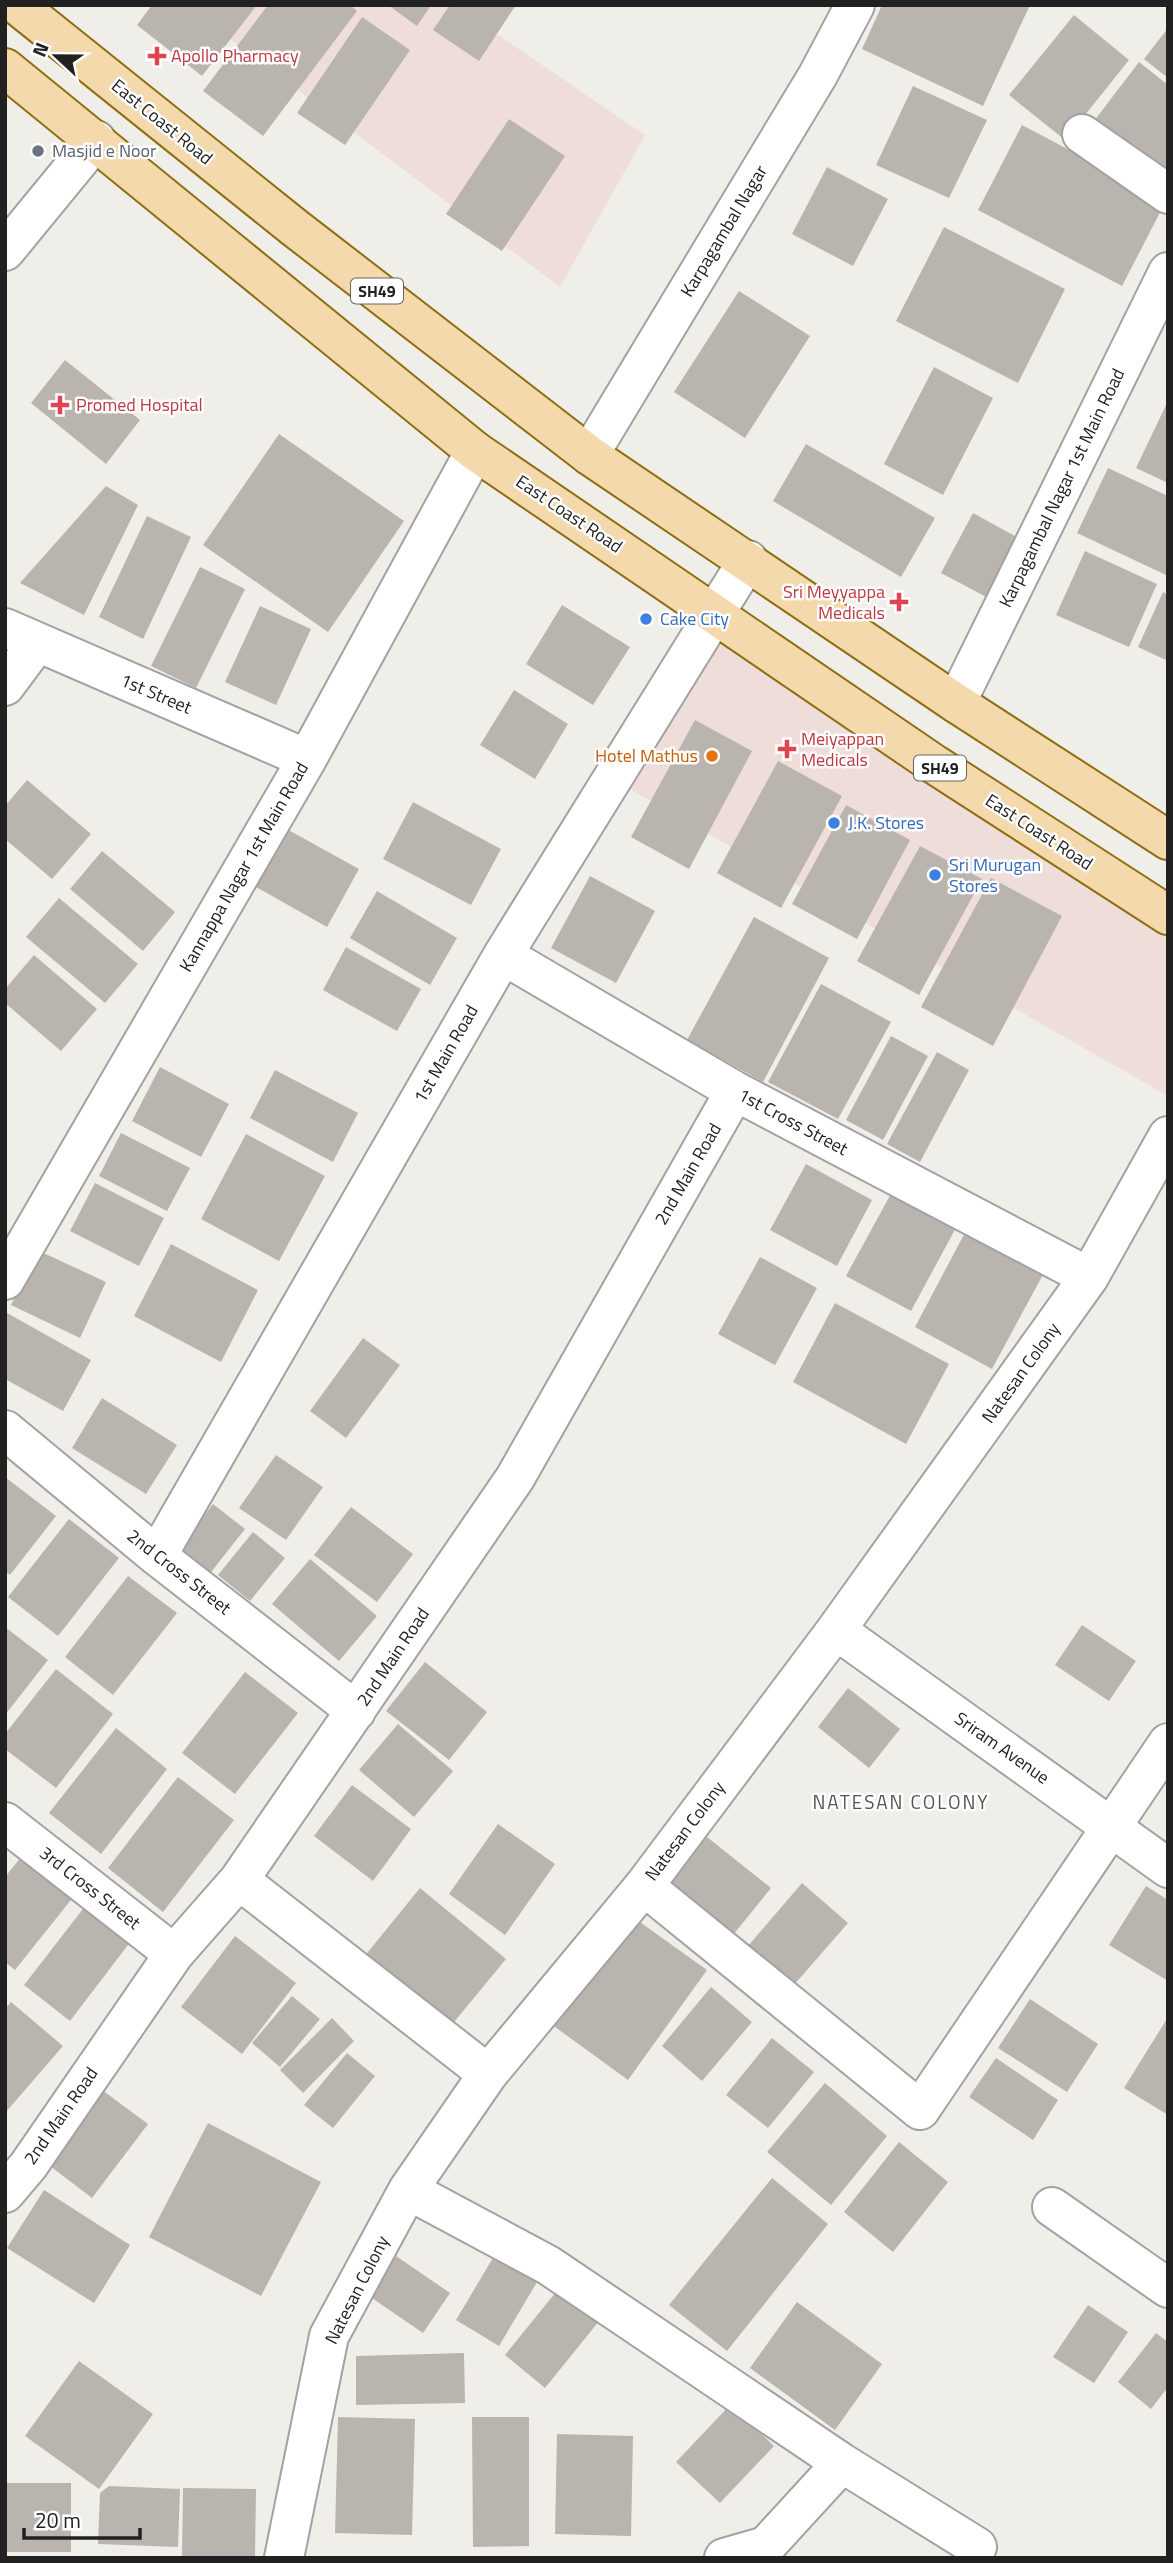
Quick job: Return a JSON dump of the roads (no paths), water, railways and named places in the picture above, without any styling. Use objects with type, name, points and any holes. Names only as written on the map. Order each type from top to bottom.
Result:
[{"type":"main road","name":"East Coast Road","points":[[17,5],[295,228],[589,455],[956,703],[1168,840]]},
{"type":"main road","name":"East Coast Road","points":[[5,68],[475,451],[718,614],[934,764],[1168,915]]},
{"type":"street","name":"Karpagambal Nagar","points":[[589,455],[818,75],[855,5]]},
{"type":"street","points":[[1082,134],[1168,194]]},
{"type":"street","points":[[5,251],[96,140]]},
{"type":"street","name":"Karpagambal Nagar 1st Main Road","points":[[956,703],[1168,272]]},
{"type":"street","name":"Kannappa Nagar 1st Main Road","points":[[5,1280],[307,759],[475,451]]},
{"type":"street","name":"1st Main Road","points":[[157,1556],[503,955],[718,614],[748,560]]},
{"type":"street","points":[[5,686],[21,635]]},
{"type":"street","name":"1st Street","points":[[21,635],[307,759]]},
{"type":"street","name":"1st Cross Street","points":[[503,955],[736,1091],[1089,1278]]},
{"type":"street","name":"2nd Main Road","points":[[13,2169],[174,1954],[239,1880],[515,1478],[736,1091]]},
{"type":"street","name":"Natesan Colony","points":[[284,2558],[329,2336],[408,2190],[488,2074],[644,1886],[836,1630],[1089,1278],[1168,1136]]},
{"type":"street","name":"2nd Cross Street","points":[[5,1430],[157,1556],[356,1711]]},
{"type":"street","name":"Sriram Avenue","points":[[836,1630],[1168,1868]]},
{"type":"street","points":[[644,1886],[920,2110],[1168,1743]]},
{"type":"street","name":"3rd Cross Street","points":[[5,1822],[174,1954]]},
{"type":"street","points":[[239,1880],[488,2074]]},
{"type":"street","points":[[408,2190],[548,2265],[842,2463],[977,2547]]},
{"type":"street","points":[[1052,2207],[1168,2288]]},
{"type":"street","points":[[724,2558],[766,2546],[842,2463]]},
{"type":"place","name":"Apollo Pharmacy","points":[[157,56]]},
{"type":"place","name":"Masjid e Noor","points":[[38,151]]},
{"type":"place","name":"Promed Hospital","points":[[60,405]]},
{"type":"place","name":"Sri Meyyappa Medicals","points":[[899,602]]},
{"type":"place","name":"Cake City","points":[[646,619]]},
{"type":"place","name":"Meiyappan Medicals","points":[[787,749]]},
{"type":"place","name":"Hotel Mathus","points":[[712,756]]},
{"type":"place","name":"J.K. Stores","points":[[834,823]]},
{"type":"place","name":"Sri Murugan Stores","points":[[935,875]]},
{"type":"district","name":"NATESAN COLONY","points":[[901,1802]]}]
